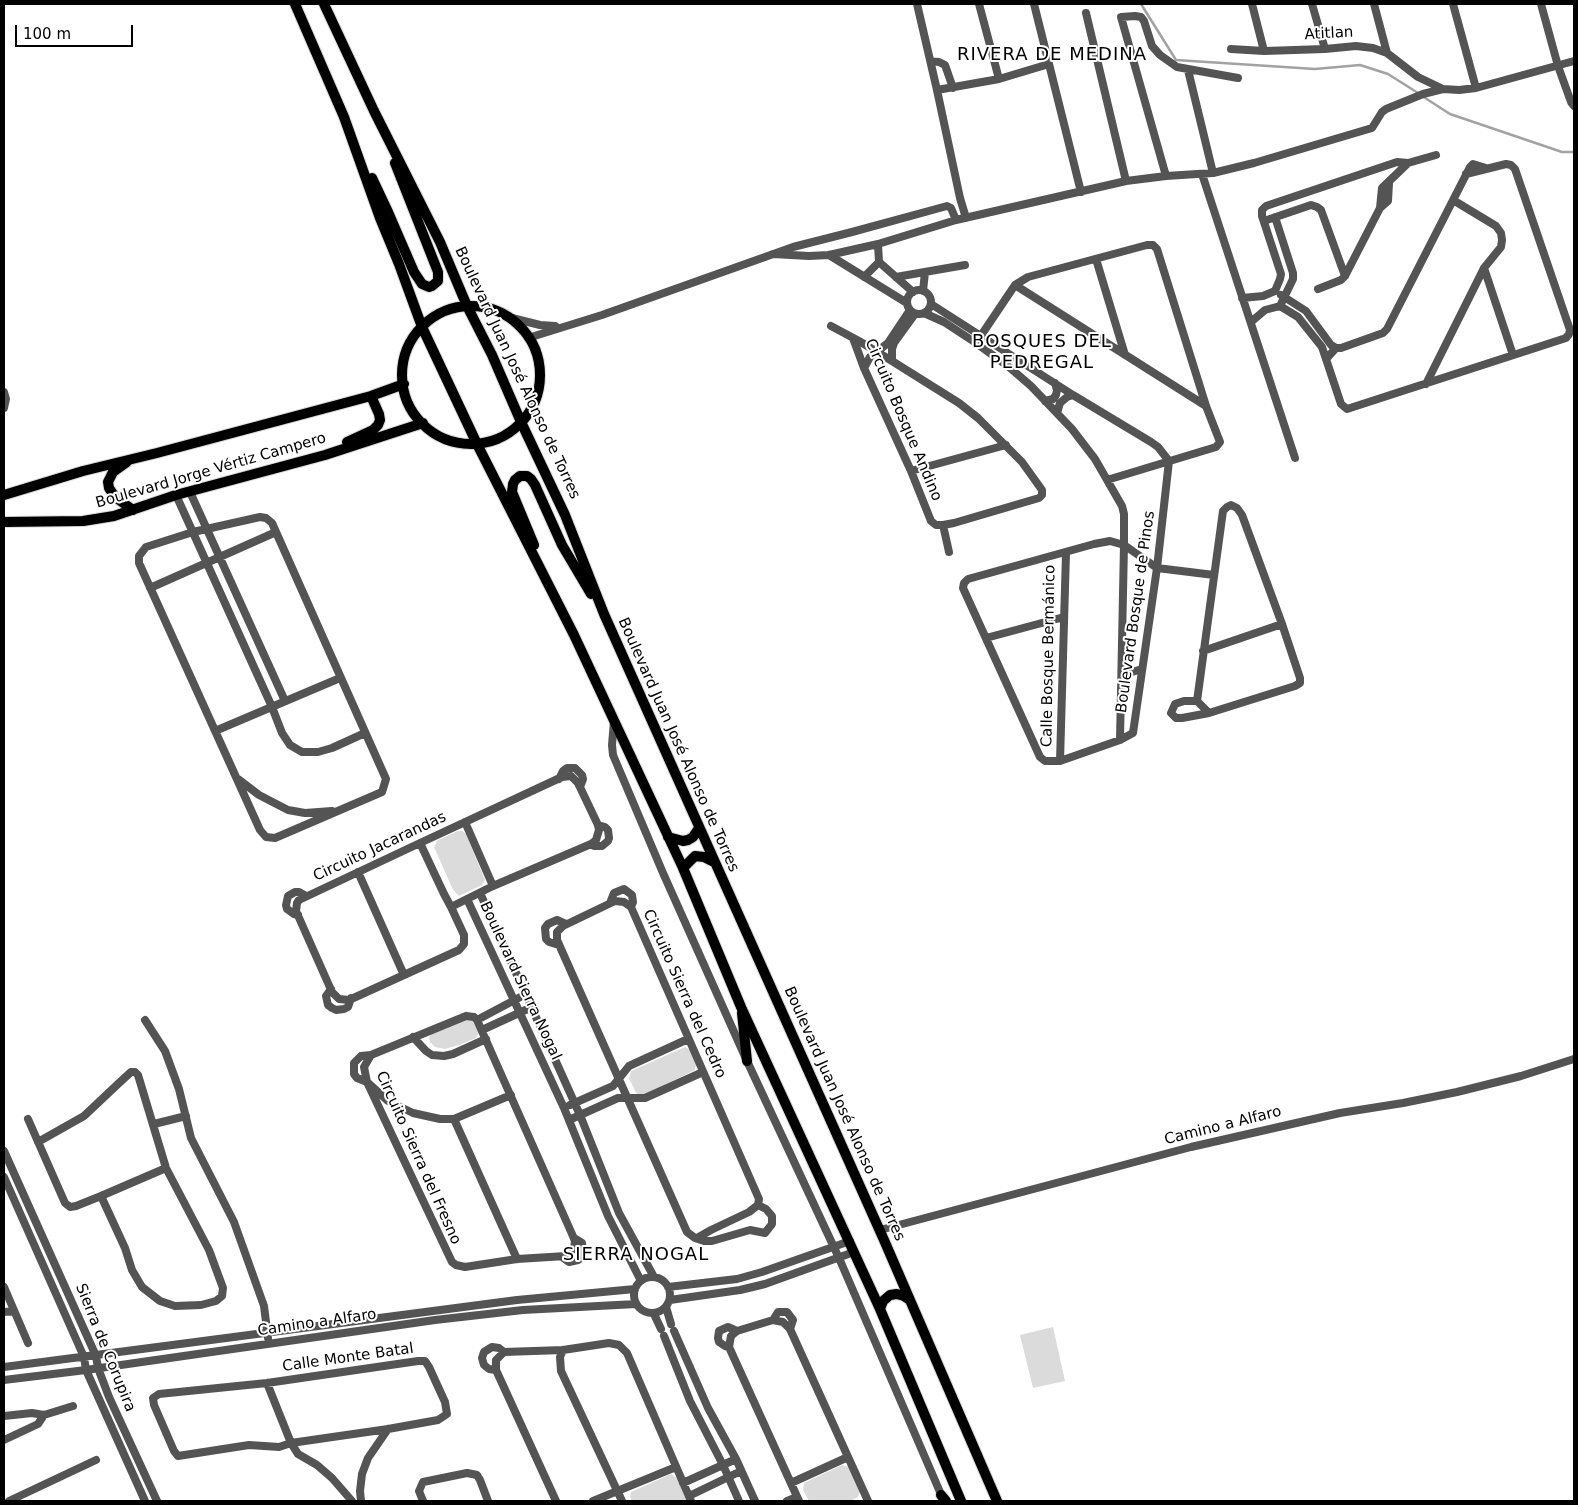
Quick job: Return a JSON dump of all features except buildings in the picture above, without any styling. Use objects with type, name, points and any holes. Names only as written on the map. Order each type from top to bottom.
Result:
[{"type":"main road","points":[[295,4],[331,83],[422,327],[477,444],[574,635],[683,868],[741,1007],[880,1309],[961,1501]]},
{"type":"main road","name":"Boulevard Juan José Alonso de Torres","points":[[324,4],[374,111],[440,242],[467,306],[492,355],[565,515],[604,614],[880,1230],[997,1501]]},
{"type":"main road","points":[[356,152],[374,182],[414,272],[422,284],[429,287],[432,286],[438,281],[438,272],[397,169],[389,139]]},
{"type":"main road","points":[[459,307],[491,308],[512,318],[528,338],[538,366],[538,381],[530,410],[521,422],[502,440],[465,444],[450,441],[435,434],[423,424],[409,403],[404,384],[403,375],[406,356],[413,339],[422,327],[441,313],[459,307]]},
{"type":"main road","name":"Boulevard Jorge Vértiz Campero","points":[[4,495],[82,471],[371,396],[404,384]]},
{"type":"main road","points":[[324,455],[373,430],[378,425],[380,420],[379,414],[371,396]]},
{"type":"main road","name":"Boulevard Jorge Vértiz Campero","points":[[5,520],[83,522],[97,520],[324,455],[423,424]]},
{"type":"main road","points":[[133,510],[112,494],[108,482],[113,472],[134,458]]},
{"type":"main road","points":[[546,580],[512,492],[512,484],[520,476],[527,476],[535,485],[576,570],[604,614]]},
{"type":"main road","points":[[668,837],[683,841],[688,840],[699,828]]},
{"type":"main road","points":[[683,868],[695,856],[704,857],[714,862]]},
{"type":"main road","points":[[741,1007],[747,1061]]},
{"type":"main road","points":[[880,1309],[883,1301],[890,1295],[897,1294],[910,1300]]},
{"type":"street","points":[[917,4],[966,218]]},
{"type":"street","points":[[979,4],[999,79]]},
{"type":"street","points":[[1034,4],[1081,192]]},
{"type":"street","points":[[1252,4],[1264,51]]},
{"type":"street","points":[[1312,4],[1325,49]]},
{"type":"street","points":[[1374,4],[1387,53]]},
{"type":"street","points":[[1453,4],[1476,88]]},
{"type":"street","points":[[1541,4],[1558,66],[1573,104]]},
{"type":"street","points":[[1086,13],[1126,180]]},
{"type":"street","points":[[1166,176],[1122,17],[1141,17],[1152,46],[1160,55],[1177,67],[1238,78]]},
{"type":"street","name":"Atitlan","points":[[1231,49],[1264,51],[1356,46],[1373,48],[1387,53],[1418,77],[1443,90],[1476,88],[1574,61]]},
{"type":"street","points":[[930,61],[945,65],[953,88]]},
{"type":"street","points":[[937,90],[999,79],[1049,64]]},
{"type":"street","points":[[1188,70],[1213,173]]},
{"type":"street","points":[[1418,77],[1423,94]]},
{"type":"street","points":[[773,254],[829,255],[878,244],[956,220],[1126,180],[1213,173],[1372,128],[1382,112],[1408,99],[1443,90]]},
{"type":"street","points":[[1318,288],[1341,280],[1345,276],[1380,208],[1380,191],[1395,174],[1408,163],[1436,155]]},
{"type":"street","points":[[1275,291],[1281,274],[1264,221],[1262,210],[1266,206],[1390,164],[1408,163]]},
{"type":"street","points":[[1390,164],[1395,174]]},
{"type":"street","points":[[1280,306],[1301,320],[1320,343],[1341,404],[1348,409],[1566,338],[1570,330],[1515,169],[1511,165],[1506,164],[1486,168],[1474,164],[1471,165],[1387,329],[1383,333],[1341,348],[1336,348],[1326,359]]},
{"type":"street","points":[[1202,174],[1295,458]]},
{"type":"street","points":[[1426,384],[1484,268],[1501,246],[1502,240],[1501,233],[1490,221],[1453,200]]},
{"type":"street","points":[[1264,221],[1311,205],[1321,210],[1345,276]]},
{"type":"street","points":[[528,338],[602,315],[793,246],[947,206],[952,208],[956,220]]},
{"type":"street","points":[[1251,322],[1265,310],[1280,306],[1293,279],[1293,273],[1275,217]]},
{"type":"street","points":[[878,244],[879,262],[913,292]]},
{"type":"street","points":[[976,342],[1015,285],[1028,277],[1147,245],[1153,245],[1157,249],[1206,406],[1220,442],[1219,445],[1107,480]]},
{"type":"street","points":[[829,255],[911,309],[924,313],[929,309],[931,304],[928,294],[924,291],[913,292],[907,299],[911,309]]},
{"type":"street","points":[[1096,259],[1125,355]]},
{"type":"street","points":[[864,277],[879,262]]},
{"type":"street","points":[[896,277],[965,265]]},
{"type":"street","points":[[1484,268],[1513,355]]},
{"type":"street","points":[[924,291],[925,272]]},
{"type":"street","points":[[1015,285],[1206,406]]},
{"type":"street","points":[[1242,298],[1258,297],[1275,291]]},
{"type":"street","points":[[1275,291],[1306,311],[1336,348]]},
{"type":"street","points":[[931,304],[1073,395],[1151,442],[1158,447],[1169,461]]},
{"type":"street","name":"Circuito Bosque Andino","points":[[853,338],[876,352],[888,343],[911,309]]},
{"type":"street","name":"Circuito Bosque Andino","points":[[853,338],[864,368],[911,471],[931,521],[936,525],[943,525],[1039,498],[1042,490],[1022,462],[978,418],[959,403],[892,360],[894,344],[911,309]]},
{"type":"street","name":"Boulevard Bosque de Pinos","points":[[924,313],[944,322],[976,342],[1009,367],[1045,401],[1072,429],[1095,459],[1122,506],[1124,514],[1124,545],[1120,740]]},
{"type":"street","points":[[512,318],[540,325],[565,325]]},
{"type":"street","points":[[831,326],[853,338]]},
{"type":"street","points":[[864,368],[870,357],[876,352],[892,360]]},
{"type":"street","points":[[1045,401],[1053,399],[1056,395],[1055,383]]},
{"type":"street","points":[[4,392],[6,400],[4,408]]},
{"type":"street","points":[[1057,413],[1060,403],[1073,395]]},
{"type":"street","points":[[911,471],[1006,445]]},
{"type":"street","name":"Boulevard Bosque de Pinos","points":[[1120,740],[1134,732],[1157,568],[1169,461]]},
{"type":"street","points":[[190,492],[285,701]]},
{"type":"street","points":[[176,496],[282,733],[290,745],[302,752],[318,752],[332,748],[365,733]]},
{"type":"street","points":[[1197,701],[1223,511],[1231,505],[1238,508],[1242,515],[1282,624],[1300,683],[1209,713],[1176,718],[1171,713],[1175,704],[1184,701],[1197,701],[1209,713]]},
{"type":"street","points":[[260,517],[266,518],[272,524],[386,779],[382,792],[274,838],[266,837],[260,830],[139,563],[139,556],[146,547],[206,529],[260,517]]},
{"type":"street","points":[[943,525],[949,552]]},
{"type":"street","points":[[150,588],[276,532]]},
{"type":"street","points":[[1120,740],[1060,761],[1045,761],[1040,757],[963,588],[964,583],[968,579],[1110,541],[1124,545],[1157,568],[1214,575]]},
{"type":"street","name":"Calle Bosque Bermánico","points":[[1060,761],[1066,552]]},
{"type":"street","points":[[986,638],[1064,617]]},
{"type":"street","points":[[1203,651],[1282,624]]},
{"type":"street","points":[[1122,668],[1132,672],[1142,669]]},
{"type":"street","points":[[215,731],[340,678]]},
{"type":"street","points":[[614,720],[612,745],[614,755],[747,1061],[834,1246],[943,1499]]},
{"type":"street","name":"Circuito Jacarandas","points":[[351,998],[348,1007],[340,1011],[328,1005],[326,996],[331,989],[298,914],[296,907],[299,900],[567,776],[575,779],[598,825],[608,830],[609,838],[605,844],[594,846],[591,844]]},
{"type":"street","points":[[236,777],[259,795],[288,810],[305,813],[339,810]]},
{"type":"street","points":[[465,822],[493,886]]},
{"type":"street","points":[[480,893],[591,844],[598,836],[598,825]]},
{"type":"street","points":[[331,989],[339,999],[351,998],[462,947],[464,935],[420,843]]},
{"type":"street","points":[[358,872],[404,975]]},
{"type":"street","points":[[631,907],[633,902],[632,895],[624,889],[614,893],[610,902],[566,924],[557,932],[556,936],[559,945],[685,1228],[691,1235],[698,1238],[749,1212],[758,1205]]},
{"type":"street","name":"Boulevard Sierra Nogal","points":[[641,1281],[608,1216],[564,1108],[467,899],[480,893],[580,1115],[619,1213],[654,1277]]},
{"type":"street","points":[[450,907],[467,899]]},
{"type":"street","name":"Circuito Sierra del Cedro","points":[[610,902],[622,901],[631,907],[759,1199],[758,1205],[766,1208],[772,1216],[772,1224],[765,1233],[750,1230],[712,1241],[704,1241],[698,1238]]},
{"type":"street","points":[[559,945],[549,942],[544,934],[545,928],[548,924],[557,920],[566,924]]},
{"type":"street","points":[[482,930],[494,924]]},
{"type":"street","points":[[490,949],[503,943]]},
{"type":"street","name":"Circuito Sierra del Fresno","points":[[477,1020],[526,994]]},
{"type":"street","points":[[482,1030],[532,1007]]},
{"type":"street","name":"Circuito Sierra del Fresno","points":[[466,1016],[474,1017],[482,1030],[574,1238],[573,1251],[562,1257],[518,1259],[464,1267],[452,1262],[367,1082],[364,1067],[371,1055],[466,1016]]},
{"type":"street","points":[[145,1020],[165,1051],[179,1089],[191,1138],[234,1222],[264,1306],[268,1344]]},
{"type":"street","points":[[413,1038],[426,1052],[432,1055],[444,1056],[453,1054],[486,1039]]},
{"type":"street","points":[[564,1108],[613,1086],[629,1066],[688,1039]]},
{"type":"street","name":"Camino a Alfaro","points":[[880,1230],[1191,1147],[1340,1113],[1451,1094],[1521,1076],[1574,1059]]},
{"type":"street","points":[[38,1142],[84,1116],[131,1072],[135,1072],[138,1075],[154,1124],[166,1168],[209,1250],[223,1288],[222,1296],[216,1301],[201,1305],[175,1306],[160,1301],[142,1287],[132,1270],[125,1248],[101,1196]]},
{"type":"street","points":[[569,1120],[618,1098],[645,1098],[703,1072]]},
{"type":"street","points":[[367,1082],[388,1101],[400,1108],[426,1117],[454,1119],[511,1095]]},
{"type":"street","points":[[154,1124],[186,1116]]},
{"type":"street","points":[[28,1119],[65,1203],[70,1207],[166,1168]]},
{"type":"street","points":[[454,1119],[518,1259]]},
{"type":"street","name":"Sierra de Corupira","points":[[4,1151],[96,1356],[98,1368],[109,1398],[157,1501]]},
{"type":"street","name":"Sierra de Corupira","points":[[4,1177],[84,1357],[86,1370],[145,1501]]},
{"type":"street","points":[[668,1287],[737,1279],[850,1241]]},
{"type":"street","points":[[755,1501],[736,1459],[708,1408],[672,1328],[668,1304],[668,1287],[662,1280],[654,1277],[641,1281],[635,1289],[634,1299],[636,1304],[643,1312],[654,1314],[663,1310],[668,1304],[765,1284],[854,1252]]},
{"type":"street","points":[[46,1269],[56,1266]]},
{"type":"street","points":[[4,1287],[28,1342]]},
{"type":"street","name":"Camino a Alfaro","points":[[4,1366],[96,1356],[517,1300],[635,1289]]},
{"type":"street","name":"Camino a Alfaro","points":[[4,1380],[435,1320],[522,1310],[636,1304]]},
{"type":"street","points":[[4,1312],[14,1311]]},
{"type":"street","points":[[654,1314],[690,1401],[739,1501]]},
{"type":"street","points":[[787,1501],[798,1499],[729,1347],[731,1336],[737,1331],[773,1320],[783,1322],[790,1329],[867,1499],[858,1501]]},
{"type":"street","points":[[729,1347],[719,1342],[719,1331],[728,1327],[737,1331]]},
{"type":"street","points":[[496,1370],[489,1369],[484,1365],[482,1358],[484,1352],[489,1348],[496,1347],[504,1352],[563,1350],[609,1343],[619,1345],[623,1348],[690,1499],[741,1471]]},
{"type":"street","points":[[563,1350],[560,1356],[561,1371],[622,1501]]},
{"type":"street","points":[[504,1352],[496,1360],[496,1370],[556,1501]]},
{"type":"street","name":"Calle Monte Batal","points":[[418,1360],[425,1361],[430,1366],[445,1402],[447,1414],[438,1420],[388,1429],[291,1443],[279,1447],[249,1444],[178,1456],[154,1405],[153,1398],[159,1394],[268,1383],[418,1360]]},
{"type":"street","name":"Calle Monte Batal","points":[[268,1383],[291,1443],[298,1454],[332,1478],[352,1501]]},
{"type":"street","points":[[4,1416],[32,1413],[44,1415],[73,1406]]},
{"type":"street","points":[[4,1440],[38,1424],[44,1415]]},
{"type":"street","points":[[361,1501],[362,1474],[377,1444],[388,1429]]},
{"type":"street","points":[[791,1483],[848,1457]]},
{"type":"street","points":[[683,1483],[736,1459]]},
{"type":"street","points":[[6,1500],[96,1460]]},
{"type":"street","points":[[593,1501],[676,1467]]},
{"type":"street","points":[[423,1501],[419,1491],[423,1482],[467,1472],[476,1475],[480,1480],[488,1501]]},
{"type":"shaded area","points":[[458,831],[466,834],[485,880],[482,885],[459,896],[453,890],[434,847],[438,840]]},
{"type":"shaded area","points":[[467,1018],[474,1021],[479,1032],[476,1038],[445,1049],[435,1047],[430,1042],[431,1034]]},
{"type":"shaded area","points":[[685,1047],[690,1050],[696,1064],[695,1070],[648,1093],[640,1095],[636,1093],[629,1078],[631,1071]]},
{"type":"shaded area","points":[[1053,1327],[1065,1381],[1033,1388],[1020,1335]]},
{"type":"shaded area","points":[[842,1465],[849,1467],[860,1492],[858,1497],[850,1501],[809,1501],[803,1490],[804,1483]]},
{"type":"shaded area","points":[[671,1474],[678,1479],[687,1498],[685,1501],[632,1501],[630,1497],[631,1492]]},
{"type":"waterway","points":[[1141,4],[1176,60],[1315,69],[1360,65],[1388,74],[1418,93]]},
{"type":"waterway","points":[[1422,96],[1450,114],[1562,152],[1574,152]]},
{"type":"district","name":"RIVERA DE MEDINA","points":[[1052,55]]},
{"type":"district","name":"BOSQUES DEL PEDREGAL","points":[[1042,352]]},
{"type":"district","name":"SIERRA NOGAL","points":[[636,1255]]}]
